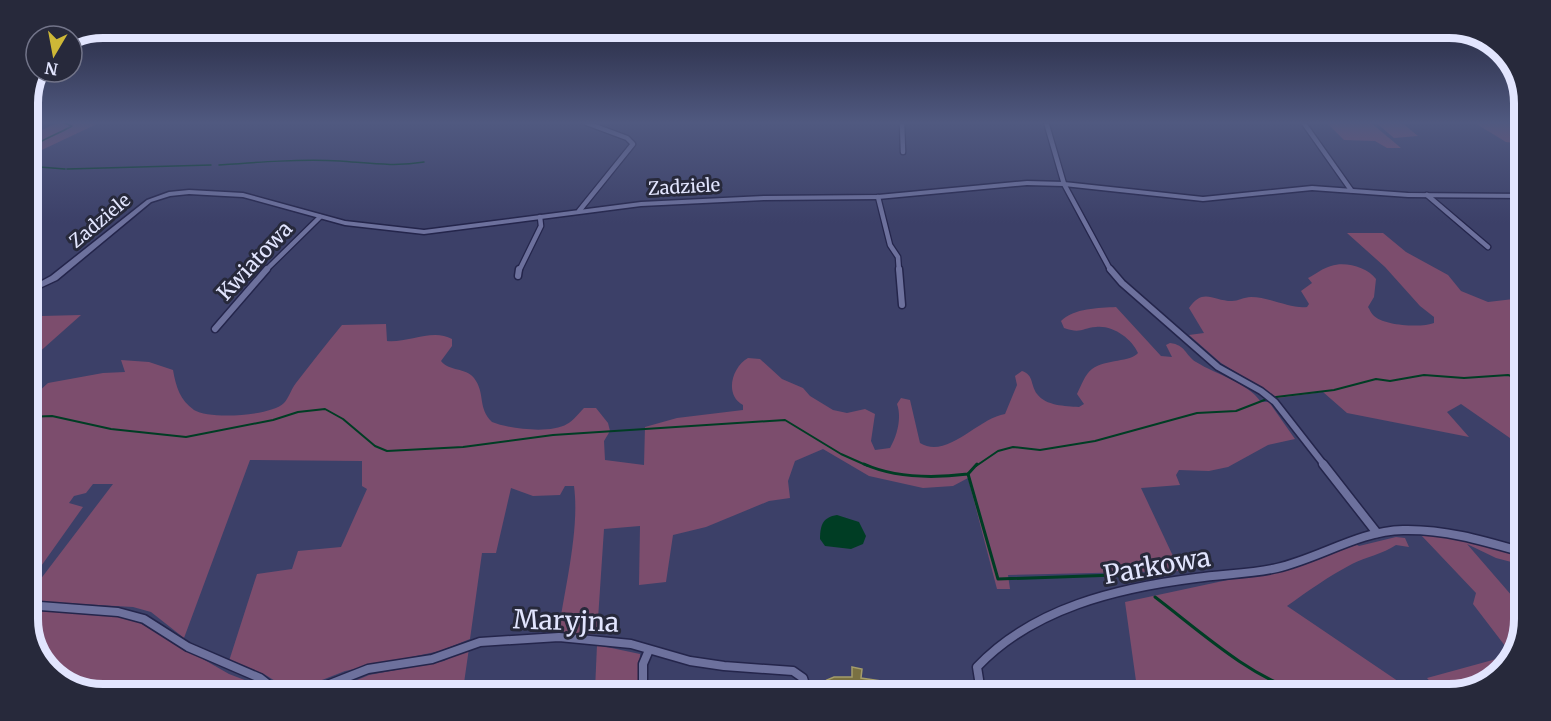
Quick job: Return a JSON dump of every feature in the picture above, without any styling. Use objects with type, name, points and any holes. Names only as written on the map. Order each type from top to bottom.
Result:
[{"type":"street","points":[[579,211],[624,156]]},
{"type":"street","points":[[1056,156],[1064,184],[1111,271],[1218,367],[1261,391],[1275,402],[1380,532]]},
{"type":"street","points":[[1327,156],[1351,190]]},
{"type":"street","name":"Zadziele","points":[[38,286],[54,278],[142,205],[169,194],[231,193],[357,225],[424,232],[579,211],[729,199],[878,197],[1003,184],[1064,184],[1203,199],[1312,188],[1427,195],[1513,196]]},
{"type":"street","points":[[1427,195],[1488,247]]},
{"type":"street","points":[[878,197],[890,245],[898,257],[902,305]]},
{"type":"street","name":"Kwiatowa","points":[[215,329],[280,254],[320,217]]},
{"type":"street","points":[[518,276],[519,269],[541,226],[540,217]]},
{"type":"street","name":"Parkowa","points":[[980,684],[977,667],[988,651],[1008,636],[1040,619],[1090,600],[1194,578],[1276,568],[1380,532],[1431,529],[1472,537],[1514,549]]},
{"type":"street","points":[[38,606],[118,612],[144,619],[188,647],[260,678],[267,684]]},
{"type":"street","name":"Maryjna","points":[[330,684],[368,669],[432,659],[480,642],[559,637],[616,642],[724,666],[793,671],[803,678],[805,684]]},
{"type":"street","points":[[643,684],[642,664],[649,650]]},
{"type":"shaded area","points":[[1347,233],[1383,233],[1406,252],[1448,275],[1461,291],[1488,302],[1513,299],[1514,441],[1461,404],[1447,412],[1469,437],[1347,413],[1323,392],[1278,398],[1221,363],[1189,335],[1204,333],[1189,308],[1199,298],[1209,297],[1232,301],[1248,297],[1307,307],[1309,304],[1301,291],[1312,283],[1308,278],[1328,267],[1343,264],[1361,268],[1376,279],[1374,297],[1368,307],[1378,319],[1403,325],[1434,323],[1434,317],[1420,306],[1385,267]]},
{"type":"shaded area","points":[[1116,307],[1161,356],[1172,357],[1166,345],[1175,344],[1196,362],[1240,384],[1261,402],[1269,402],[1295,439],[1268,445],[1228,467],[1209,471],[1179,470],[1176,475],[1180,485],[1141,488],[1180,571],[1008,575],[1010,589],[997,589],[968,478],[953,486],[923,488],[869,476],[823,449],[795,461],[788,481],[790,498],[769,501],[706,527],[673,535],[666,582],[639,585],[640,526],[604,529],[597,634],[558,635],[573,541],[574,486],[565,486],[560,495],[533,496],[511,488],[496,553],[482,553],[470,639],[440,651],[345,671],[312,684],[280,684],[264,674],[229,661],[257,574],[292,569],[298,551],[341,547],[367,489],[362,486],[362,461],[250,460],[184,638],[151,612],[133,607],[38,602],[38,583],[113,484],[93,484],[86,493],[74,496],[69,503],[83,507],[38,570],[38,392],[48,383],[103,373],[125,372],[121,360],[149,362],[173,370],[179,393],[194,410],[226,416],[254,414],[284,403],[296,383],[342,325],[386,324],[387,341],[429,335],[452,339],[452,346],[441,361],[474,378],[478,384],[487,416],[492,422],[509,427],[551,429],[569,423],[584,408],[596,408],[608,423],[610,431],[604,441],[605,460],[644,465],[645,427],[677,418],[743,410],[743,405],[734,395],[732,381],[742,362],[748,358],[760,359],[782,379],[803,388],[810,396],[833,410],[847,413],[865,409],[875,414],[871,441],[875,450],[890,448],[893,443],[899,421],[897,404],[901,398],[910,400],[920,443],[930,447],[941,446],[1005,414],[1017,385],[1015,376],[1022,371],[1030,377],[1037,394],[1045,401],[1056,405],[1079,407],[1084,404],[1077,394],[1083,380],[1092,369],[1130,358],[1138,353],[1127,338],[1109,328],[1078,331],[1064,328],[1061,321],[1066,317],[1095,308]]},
{"type":"shaded area","points":[[81,315],[38,353],[38,316]]},
{"type":"shaded area","points":[[837,515],[859,522],[866,536],[863,544],[851,549],[825,546],[820,539],[822,526],[825,520]]},
{"type":"shaded area","points":[[1440,534],[1514,553],[1514,563],[1496,558],[1467,544],[1514,598],[1514,619],[1507,648],[1473,604],[1476,593],[1421,535]]},
{"type":"shaded area","points":[[1396,537],[1405,538],[1409,547],[1396,545],[1352,564],[1287,606],[1402,684],[1131,684],[1136,681],[1125,602],[1293,566],[1355,544],[1359,546]]},
{"type":"shaded area","points":[[38,611],[89,613],[133,619],[229,674],[255,684],[102,684],[77,679],[56,665],[44,647],[39,632]]},
{"type":"shaded area","points":[[597,645],[640,654],[639,684],[595,684]]},
{"type":"shaded area","points":[[469,648],[464,684],[348,684],[369,675],[444,661]]},
{"type":"shaded area","points":[[1500,658],[1485,673],[1470,680],[1432,684],[1427,678]]},
{"type":"building","points":[[852,667],[862,669],[861,678],[881,681],[883,684],[832,684],[827,680],[834,677],[852,677]]},
{"type":"waterway","points":[[219,165],[310,160],[392,164],[424,162]]},
{"type":"waterway","points":[[67,169],[211,165]]},
{"type":"waterway","points":[[38,167],[65,169]]},
{"type":"waterway","points":[[1276,397],[1334,390],[1376,379],[1390,381],[1424,375],[1464,378],[1508,375],[1514,377]]},
{"type":"waterway","points":[[976,466],[998,451],[1013,447],[1040,450],[1095,441],[1197,413],[1236,411],[1267,399]]},
{"type":"waterway","points":[[38,417],[52,416],[111,429],[186,437],[273,420],[298,412],[325,409],[343,419],[375,446],[387,451],[463,447],[553,435],[785,420],[841,454],[868,466]]},
{"type":"waterway","points":[[864,464],[902,474],[929,476],[968,474]]},
{"type":"waterway","points":[[968,474],[977,464]]},
{"type":"waterway","points":[[968,474],[998,579],[1116,575],[1129,579]]},
{"type":"waterway","points":[[1155,597],[1243,664],[1279,684]]}]
